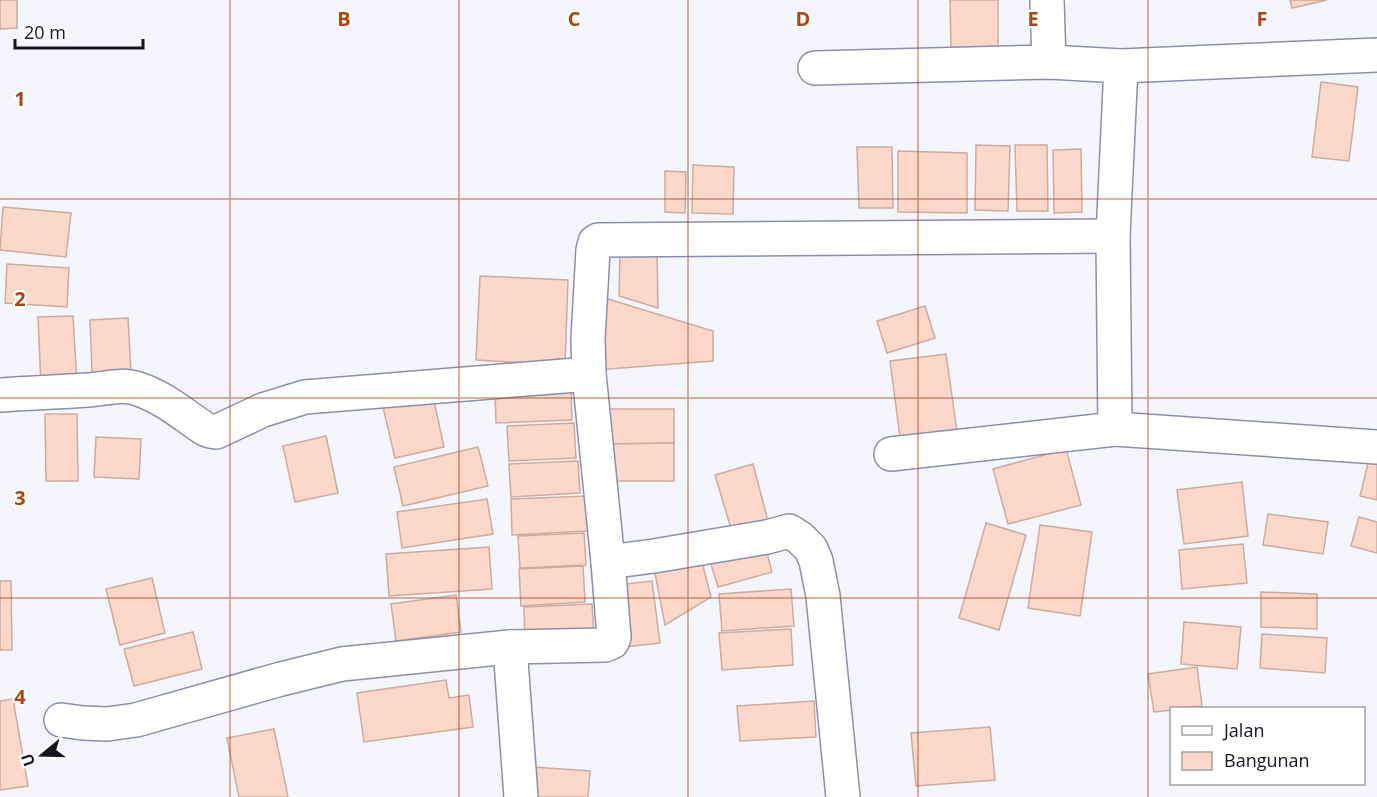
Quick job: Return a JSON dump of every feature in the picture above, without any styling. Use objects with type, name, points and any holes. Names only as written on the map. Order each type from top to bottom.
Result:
[{"type":"street","points":[[1047,0],[1048,62]]},
{"type":"street","points":[[815,68],[1048,62],[1121,66],[1377,55]]},
{"type":"street","points":[[1115,429],[1113,236],[1121,66]]},
{"type":"street","points":[[61,720],[107,724],[136,720],[342,664],[510,647],[605,645],[612,642],[614,637],[608,562],[589,374],[588,339],[593,250],[598,240],[1113,236]]},
{"type":"street","points":[[0,395],[127,386],[159,398],[205,429],[216,432],[263,410],[305,397],[589,374]]},
{"type":"street","points":[[891,454],[1115,429],[1377,447]]},
{"type":"street","points":[[608,562],[767,537],[789,531],[800,538],[811,549],[816,561],[823,596],[843,797]]},
{"type":"street","points":[[510,647],[521,797]]},
{"type":"building","points":[[0,0],[17,0],[17,28],[0,29]]},
{"type":"building","points":[[950,0],[998,0],[998,48],[951,48]]},
{"type":"building","points":[[1290,0],[1327,0],[1292,8]]},
{"type":"building","points":[[1321,82],[1358,87],[1349,161],[1312,157]]},
{"type":"building","points":[[976,145],[1010,146],[1008,211],[975,210]]},
{"type":"building","points":[[1015,145],[1047,145],[1048,211],[1017,211]]},
{"type":"building","points":[[857,147],[892,147],[893,208],[859,208]]},
{"type":"building","points":[[1081,149],[1082,212],[1054,213],[1053,150]]},
{"type":"building","points":[[898,151],[967,153],[967,213],[898,212]]},
{"type":"building","points":[[693,165],[734,167],[733,214],[692,213]]},
{"type":"building","points":[[665,171],[686,172],[685,213],[665,212]]},
{"type":"building","points":[[3,207],[71,213],[66,257],[0,250]]},
{"type":"building","points":[[620,249],[657,249],[658,308],[619,296]]},
{"type":"building","points":[[7,264],[69,268],[67,307],[5,303]]},
{"type":"building","points":[[480,276],[568,280],[565,365],[476,360]]},
{"type":"building","points":[[598,296],[713,331],[713,361],[596,370]]},
{"type":"building","points":[[925,306],[935,338],[887,353],[877,321]]},
{"type":"building","points":[[73,316],[77,384],[41,385],[38,317]]},
{"type":"building","points":[[128,318],[131,372],[92,373],[90,320]]},
{"type":"building","points":[[946,354],[958,438],[901,445],[890,361]]},
{"type":"building","points":[[571,387],[572,420],[496,423],[495,391]]},
{"type":"building","points":[[432,392],[444,447],[395,458],[382,403]]},
{"type":"building","points":[[608,409],[674,409],[674,443],[609,444]]},
{"type":"building","points":[[45,414],[77,414],[78,481],[46,481]]},
{"type":"building","points":[[574,423],[576,458],[509,461],[507,426]]},
{"type":"building","points":[[326,436],[338,493],[295,502],[283,446]]},
{"type":"building","points":[[96,437],[141,439],[139,479],[94,477]]},
{"type":"building","points":[[674,443],[674,481],[609,481],[609,444]]},
{"type":"building","points":[[478,447],[488,486],[403,506],[394,467]]},
{"type":"building","points":[[1066,449],[1081,505],[1008,524],[993,469]]},
{"type":"building","points":[[1369,459],[1377,460],[1377,500],[1360,496]]},
{"type":"building","points":[[578,461],[580,493],[511,497],[509,464]]},
{"type":"building","points":[[753,464],[769,525],[733,535],[715,475]]},
{"type":"building","points":[[1242,482],[1248,536],[1184,544],[1177,490]]},
{"type":"building","points":[[587,496],[588,531],[512,535],[511,499]]},
{"type":"building","points":[[487,499],[493,534],[402,548],[397,512]]},
{"type":"building","points":[[1268,514],[1328,522],[1323,554],[1263,545]]},
{"type":"building","points":[[1359,517],[1377,522],[1377,553],[1351,546]]},
{"type":"building","points":[[986,523],[1026,535],[999,630],[959,618]]},
{"type":"building","points":[[1040,525],[1092,532],[1080,616],[1028,608]]},
{"type":"building","points":[[584,533],[586,565],[520,568],[518,536]]},
{"type":"building","points":[[1243,544],[1247,583],[1182,589],[1179,550]]},
{"type":"building","points":[[765,545],[772,572],[718,587],[710,561]]},
{"type":"building","points":[[489,547],[492,589],[389,596],[386,554]]},
{"type":"building","points":[[701,558],[711,597],[665,625],[654,568]]},
{"type":"building","points":[[583,566],[585,602],[521,606],[519,569]]},
{"type":"building","points":[[152,578],[165,633],[120,645],[106,589]]},
{"type":"building","points":[[0,581],[11,581],[12,650],[0,650]]},
{"type":"building","points":[[652,581],[660,643],[625,647],[617,585]]},
{"type":"building","points":[[791,589],[794,626],[722,631],[719,594]]},
{"type":"building","points":[[1261,592],[1317,594],[1317,629],[1261,627]]},
{"type":"building","points":[[456,595],[461,632],[396,641],[391,604]]},
{"type":"building","points":[[592,604],[594,636],[525,640],[524,607]]},
{"type":"building","points":[[1184,622],[1241,627],[1237,669],[1181,664]]},
{"type":"building","points":[[791,629],[793,665],[722,670],[719,633]]},
{"type":"building","points":[[193,632],[202,669],[134,686],[124,649]]},
{"type":"building","points":[[1262,634],[1327,638],[1325,673],[1260,668]]},
{"type":"building","points":[[1197,667],[1202,706],[1170,707],[1170,710],[1154,712],[1148,674]]},
{"type":"building","points":[[446,680],[449,698],[469,695],[473,727],[364,742],[357,693]]},
{"type":"building","points":[[13,699],[28,786],[0,790],[0,701]]},
{"type":"building","points":[[814,701],[816,737],[740,741],[737,706]]},
{"type":"building","points":[[990,727],[995,780],[916,786],[911,733]]},
{"type":"building","points":[[274,729],[288,797],[239,797],[227,738]]},
{"type":"building","points":[[533,767],[590,771],[588,797],[531,797]]}]
